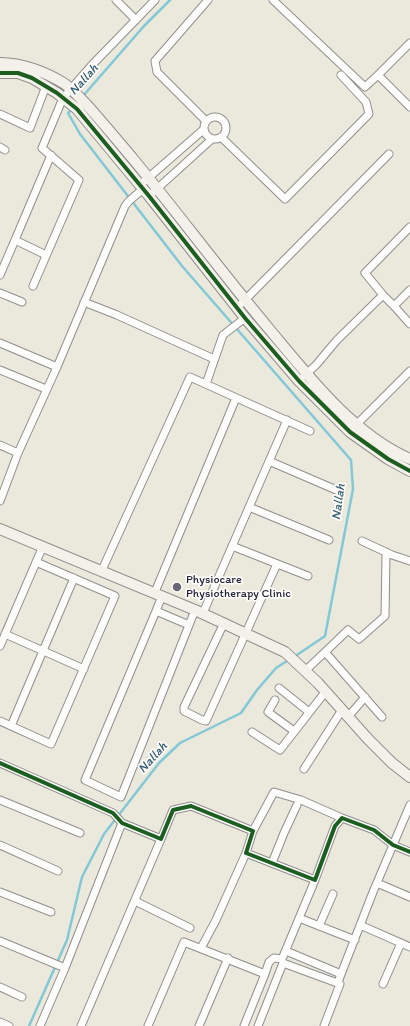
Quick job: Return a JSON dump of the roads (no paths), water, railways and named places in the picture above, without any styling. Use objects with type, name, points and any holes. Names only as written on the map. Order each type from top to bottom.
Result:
[{"type":"street","points":[[116,0],[136,20]]},
{"type":"street","points":[[33,286],[79,180],[42,148],[74,100],[91,66],[155,0]]},
{"type":"street","points":[[206,121],[156,72],[155,61],[208,0]]},
{"type":"street","points":[[273,0],[365,87],[409,46]]},
{"type":"street","points":[[0,62],[22,65],[51,76],[74,100],[143,191],[245,318],[354,428],[388,459],[410,470]]},
{"type":"street","points":[[0,73],[18,73],[32,78],[74,100],[100,119],[157,188],[303,377]]},
{"type":"street","points":[[221,138],[285,199],[369,114],[366,102],[341,75]]},
{"type":"street","points":[[378,75],[410,107]]},
{"type":"street","points":[[0,114],[30,128],[46,86]]},
{"type":"street","points":[[1,497],[18,453],[57,367],[122,213],[129,201],[143,191],[157,188],[212,139],[221,138],[225,133],[225,123],[216,117],[206,121],[203,130],[148,178],[143,191]]},
{"type":"street","points":[[203,130],[207,136],[212,139]]},
{"type":"street","points":[[238,308],[388,154]]},
{"type":"street","points":[[0,274],[50,155]]},
{"type":"street","points":[[410,228],[365,273],[410,324]]},
{"type":"street","points":[[14,240],[46,255]]},
{"type":"street","points":[[394,306],[410,290]]},
{"type":"street","points":[[0,293],[22,302]]},
{"type":"street","points":[[303,377],[383,294]]},
{"type":"street","points":[[84,302],[117,315],[214,359]]},
{"type":"street","points":[[206,384],[223,335],[245,318]]},
{"type":"street","points":[[0,343],[57,367]]},
{"type":"street","points":[[0,370],[46,389]]},
{"type":"street","points":[[354,428],[410,371]]},
{"type":"street","points":[[102,570],[190,377],[310,431]]},
{"type":"street","points":[[236,398],[158,594],[156,611],[85,780],[121,797],[189,625],[199,612],[232,546],[287,420]]},
{"type":"street","points":[[354,428],[410,460]]},
{"type":"street","points":[[0,445],[18,453]]},
{"type":"street","points":[[269,461],[341,492]]},
{"type":"street","points":[[249,507],[329,540]]},
{"type":"street","points":[[0,529],[158,594],[247,633],[285,652],[326,691],[345,714],[392,763],[410,777]]},
{"type":"street","points":[[362,541],[410,561]]},
{"type":"street","points":[[0,646],[43,546]]},
{"type":"street","points":[[232,546],[308,576]]},
{"type":"street","points":[[301,667],[325,652],[348,630],[359,638],[385,616],[386,552]]},
{"type":"street","points":[[0,721],[51,744],[115,596],[36,562]]},
{"type":"street","points":[[224,623],[184,707],[184,711],[206,721],[277,564]]},
{"type":"street","points":[[11,726],[74,578]]},
{"type":"street","points":[[156,611],[189,625]]},
{"type":"street","points":[[5,634],[84,669]]},
{"type":"street","points":[[325,652],[382,717]]},
{"type":"street","points":[[279,688],[309,712]]},
{"type":"street","points":[[252,732],[280,750],[326,691]]},
{"type":"street","points":[[304,769],[345,714],[365,698]]},
{"type":"street","points":[[275,700],[268,712],[294,731]]},
{"type":"street","points":[[0,763],[113,813],[122,823],[161,839]]},
{"type":"street","points":[[201,948],[216,920],[246,853],[253,831],[274,792],[301,800],[374,830],[393,845],[410,852]]},
{"type":"street","points":[[0,800],[80,833]]},
{"type":"street","points":[[272,863],[297,805]]},
{"type":"street","points":[[324,1026],[340,984],[338,982],[360,925],[410,805]]},
{"type":"street","points":[[81,1026],[173,810],[191,806],[253,831]]},
{"type":"street","points":[[244,1026],[269,962],[274,958],[282,959],[286,951],[335,826],[342,818]]},
{"type":"street","points":[[40,1026],[65,968],[122,823]]},
{"type":"street","points":[[0,846],[58,871]]},
{"type":"street","points":[[246,853],[315,880]]},
{"type":"street","points":[[377,883],[410,897]]},
{"type":"street","points":[[0,892],[51,912]]},
{"type":"street","points":[[319,926],[333,894]]},
{"type":"street","points":[[135,901],[190,928]]},
{"type":"street","points":[[299,918],[355,940]]},
{"type":"street","points":[[360,925],[410,947]]},
{"type":"street","points":[[0,941],[65,968]]},
{"type":"street","points":[[148,1026],[184,942],[228,958],[265,974]]},
{"type":"street","points":[[383,984],[401,943]]},
{"type":"street","points":[[286,951],[342,974]]},
{"type":"street","points":[[199,1026],[228,958]]},
{"type":"street","points":[[258,1026],[283,963],[338,982]]},
{"type":"street","points":[[0,987],[22,997]]},
{"type":"street","points":[[0,1022],[9,1026]]},
{"type":"waterway","name":"Nallah","points":[[83,96],[144,26],[170,0]]},
{"type":"waterway","name":"Nallah","points":[[72,109],[68,113],[80,134],[182,266],[351,460],[353,489],[325,636],[294,657]]},
{"type":"waterway","name":"Nallah","points":[[29,1026],[67,940],[82,877],[104,834],[159,763],[180,743],[241,713],[257,690],[276,668],[290,659]]},
{"type":"place","name":"Physiocare Physiotherapy Clinic","points":[[177,587]]}]
